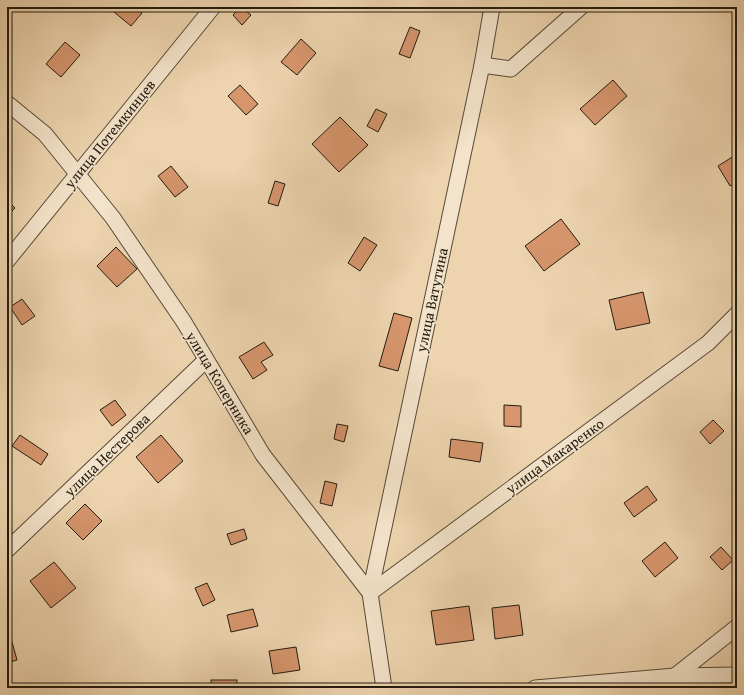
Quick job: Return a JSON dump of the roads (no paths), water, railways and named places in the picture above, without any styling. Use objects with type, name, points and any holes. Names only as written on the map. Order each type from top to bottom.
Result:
[{"type":"street","name":"улица Потемкинцев","points":[[7,261],[213,7]]},
{"type":"street","name":"улица Ватутина","points":[[370,593],[482,66],[492,7]]},
{"type":"street","points":[[482,66],[511,69],[581,7]]},
{"type":"street","name":"улица Коперника","points":[[7,103],[45,134],[113,218],[184,322],[263,455],[370,593],[384,688]]},
{"type":"street","name":"улица Макаренко","points":[[370,593],[708,344],[737,314]]},
{"type":"street","name":"улица Нестерова","points":[[7,550],[206,360]]},
{"type":"street","points":[[676,682],[737,627]]},
{"type":"street","points":[[535,688],[676,682],[737,675]]}]
